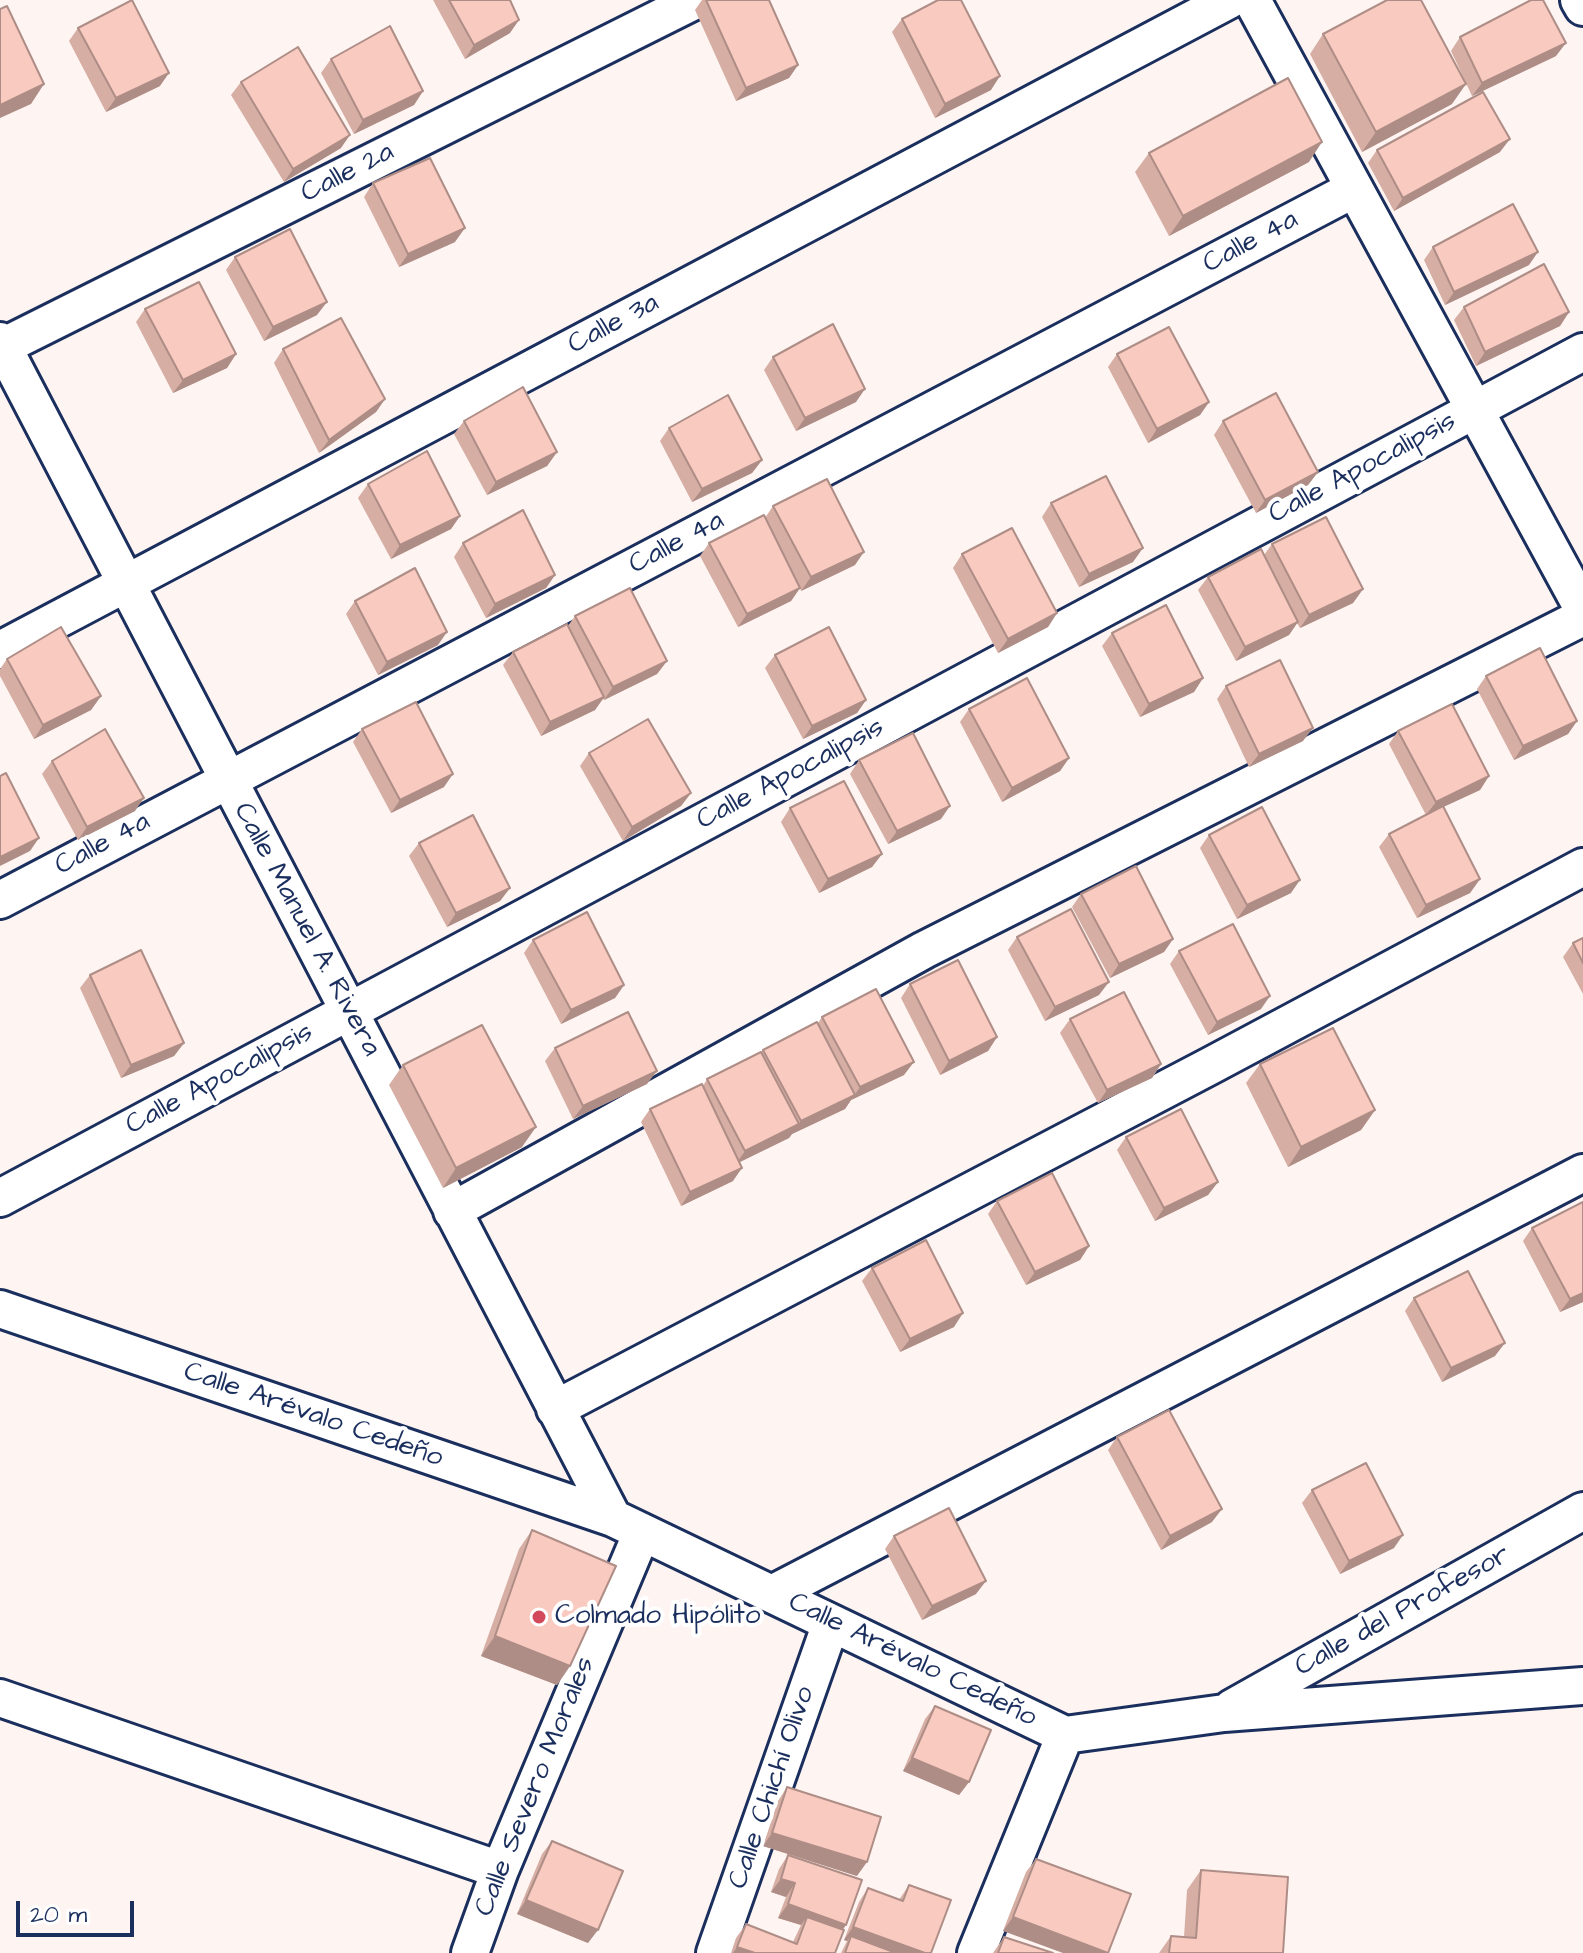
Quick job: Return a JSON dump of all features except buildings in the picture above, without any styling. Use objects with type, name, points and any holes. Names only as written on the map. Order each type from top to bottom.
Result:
[{"type":"street","name":"Calle 2a","points":[[1,345],[696,0]]},
{"type":"street","name":"Calle 3a","points":[[0,650],[1229,0]]},
{"type":"street","points":[[1252,0],[1583,609]]},
{"type":"street","points":[[1579,0],[1583,7]]},
{"type":"street","name":"Calle 4a","points":[[0,900],[1354,189]]},
{"type":"street","name":"Calle Manuel A. Rivera","points":[[1,345],[555,1409],[627,1525]]},
{"type":"street","name":"Calle Apocalipsis","points":[[0,1198],[1583,352]]},
{"type":"street","points":[[452,1211],[924,950],[1583,617]]},
{"type":"street","points":[[555,1409],[1583,867]]},
{"type":"street","points":[[772,1594],[1583,1173]]},
{"type":"street","name":"Calle Arévalo Cedeño","points":[[0,1309],[627,1525],[1065,1735],[1224,1713],[1583,1686]]},
{"type":"street","name":"Calle del Profesor","points":[[1224,1713],[1583,1511]]},
{"type":"street","name":"Calle Severo Morales","points":[[470,1953],[627,1525]]},
{"type":"street","name":"Calle Chichí Olivo","points":[[715,1953],[831,1623]]},
{"type":"street","points":[[0,1698],[500,1870]]},
{"type":"street","points":[[976,1953],[1065,1735]]},
{"type":"place","name":"Colmado Hipólito","points":[[539,1617]]}]
